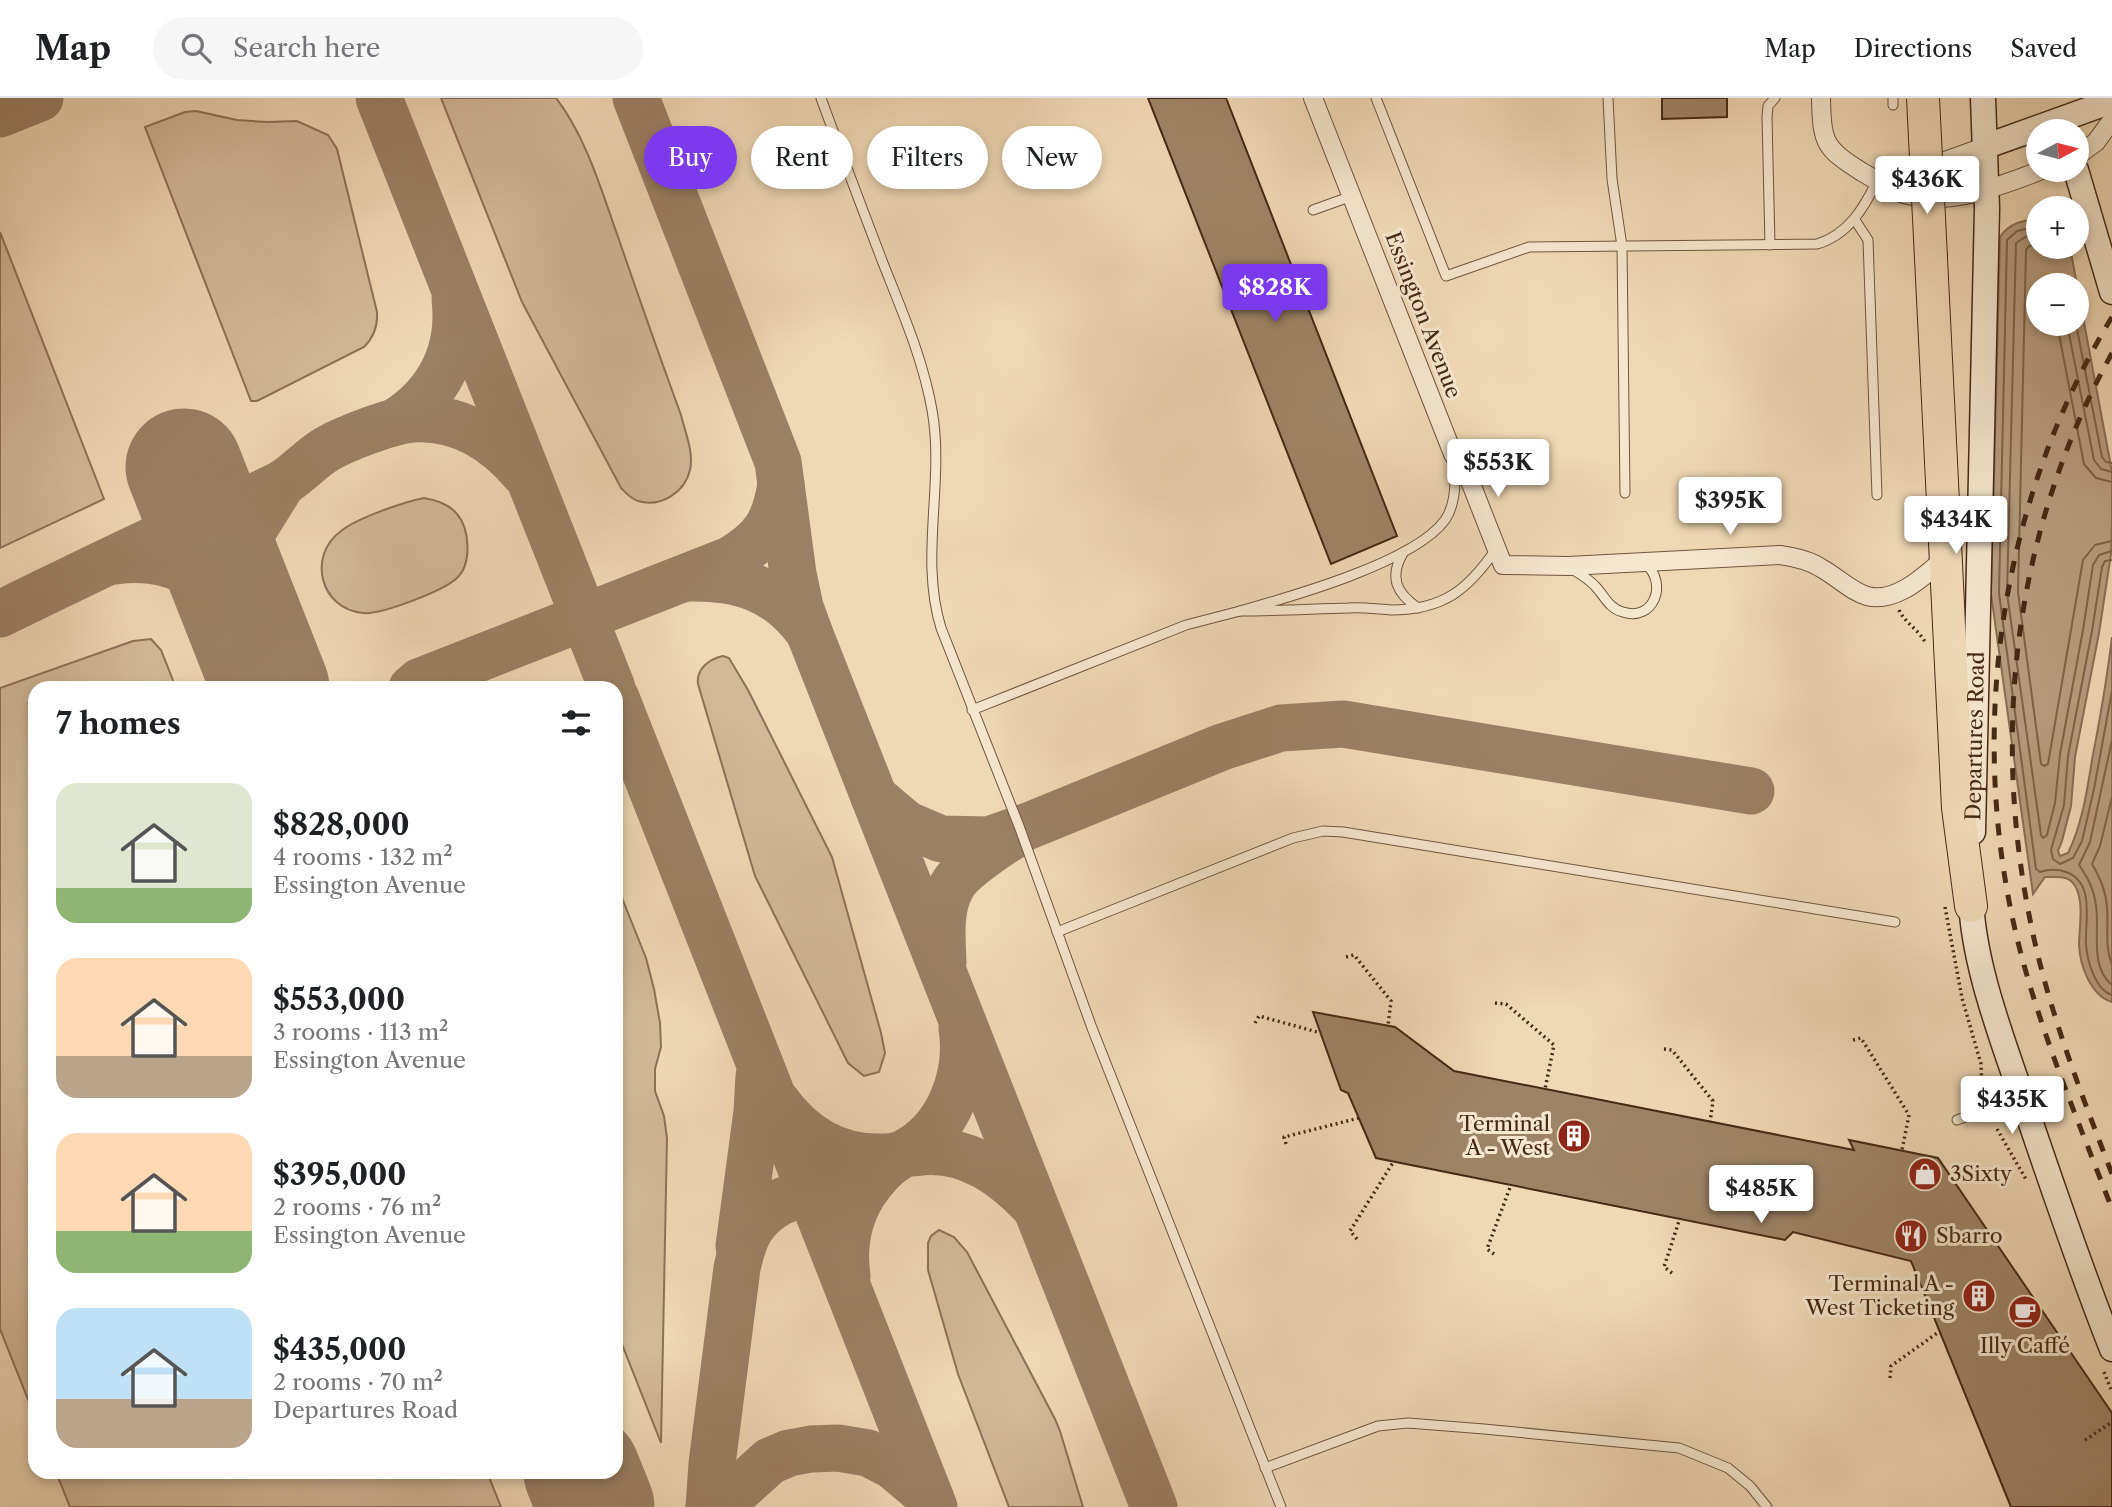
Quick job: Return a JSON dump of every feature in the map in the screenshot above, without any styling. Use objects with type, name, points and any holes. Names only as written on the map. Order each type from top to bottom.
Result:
[{"type":"highway","points":[[1903,100],[1931,258],[1958,808],[1971,906]]},
{"type":"street","name":"Essington Avenue","points":[[1313,98],[1453,454],[1470,481],[1497,548]]},
{"type":"street","points":[[1821,98],[1823,130],[1828,145],[1843,159],[1896,191],[1921,196],[1964,195],[2026,176]]},
{"type":"street","name":"Departures Road","points":[[1983,98],[1986,190],[1971,906],[1989,995],[2075,1252],[2108,1360]]},
{"type":"street","points":[[1877,181],[1887,174],[1923,169],[2060,116],[2112,101]]},
{"type":"street","points":[[2090,146],[2112,120]]},
{"type":"street","points":[[2080,182],[2112,292]]},
{"type":"street","points":[[1497,548],[1503,565],[1568,566],[1767,555],[1792,557],[1822,568],[1859,594],[1878,597],[1906,589],[1946,557]]},
{"type":"lane","points":[[821,98],[917,348],[926,386],[935,437],[932,572],[935,610],[1020,826],[1092,1028],[1280,1507]]},
{"type":"lane","points":[[1376,98],[1446,276],[1523,248],[1817,244],[1830,239],[1855,220],[1877,181]]},
{"type":"lane","points":[[1608,98],[1612,179],[1622,246],[1625,493]]},
{"type":"lane","points":[[1770,245],[1767,117],[1768,106],[1774,98]]},
{"type":"lane","points":[[1313,210],[1352,197]]},
{"type":"lane","points":[[1855,220],[1868,240],[1877,495]]},
{"type":"lane","points":[[972,709],[1186,625],[1302,593],[1403,553],[1427,537],[1449,513],[1456,477],[1453,454]]},
{"type":"lane","points":[[1240,611],[1418,608],[1442,602],[1454,595],[1473,580],[1497,548]]},
{"type":"lane","points":[[1403,553],[1396,569],[1398,586],[1404,598],[1418,608]]},
{"type":"lane","points":[[1568,566],[1597,587],[1612,608],[1625,613],[1639,613],[1651,605],[1657,591],[1658,579],[1653,569],[1644,561]]},
{"type":"lane","points":[[1057,932],[1293,838],[1323,831],[1343,832],[1895,922]]},
{"type":"lane","points":[[1957,1120],[2022,1097]]},
{"type":"lane","points":[[1265,1468],[1378,1426],[1408,1423],[1679,1448],[1728,1468],[1750,1486],[1767,1507]]},
{"type":"path","points":[[1346,957],[1354,955],[1391,1001],[1388,1026]]},
{"type":"path","points":[[1495,1003],[1506,1004],[1554,1045],[1545,1089]]},
{"type":"path","points":[[1255,1023],[1259,1016],[1321,1033]]},
{"type":"path","points":[[1853,1040],[1861,1038],[1909,1115],[1902,1150]]},
{"type":"path","points":[[1664,1049],[1672,1050],[1713,1101],[1710,1122]]},
{"type":"path","points":[[1286,1144],[1284,1137],[1359,1118]]},
{"type":"path","points":[[1357,1239],[1350,1231],[1394,1161]]},
{"type":"path","points":[[1494,1254],[1487,1249],[1511,1185]]},
{"type":"path","points":[[1672,1273],[1664,1267],[1679,1219]]},
{"type":"path","points":[[1890,1378],[1891,1366],[1940,1331]]},
{"type":"path","points":[[2108,1360],[2112,1392]]},
{"type":"path","points":[[2085,1440],[2112,1422]]},
{"type":"shaded area","points":[[441,98],[556,98],[567,113],[599,181],[681,415],[691,456],[690,470],[683,485],[671,496],[647,503],[633,499],[621,488],[522,302]]},
{"type":"shaded area","points":[[196,111],[237,120],[297,121],[328,135],[337,149],[377,312],[375,331],[364,347],[257,401],[251,401],[145,127],[185,112]]},
{"type":"shaded area","points":[[0,232],[104,499],[0,548]]},
{"type":"shaded area","points":[[424,498],[446,505],[454,511],[465,528],[467,556],[457,578],[426,595],[372,613],[348,609],[337,602],[328,592],[323,580],[324,554],[330,542],[341,531],[358,521]]},
{"type":"shaded area","points":[[151,639],[161,650],[173,681],[28,681],[28,1399],[0,1329],[0,688],[133,641]]},
{"type":"shaded area","points":[[723,656],[729,658],[748,690],[832,857],[881,1033],[885,1053],[879,1072],[864,1076],[848,1063],[755,876],[698,684],[701,669]]},
{"type":"shaded area","points":[[623,900],[646,958],[660,1023],[661,1047],[655,1069],[655,1091],[664,1116],[667,1138],[661,1443],[623,1347]]},
{"type":"shaded area","points":[[939,1230],[954,1237],[967,1252],[1055,1419],[1083,1507],[1009,1507],[958,1374],[928,1270],[928,1243],[931,1236]]},
{"type":"shaded area","points":[[59,1479],[490,1479],[501,1507],[70,1507]]},
{"type":"water","points":[[2026,220],[2026,259],[2072,259],[2075,273],[2026,273],[2026,336],[2087,336],[2112,472],[2111,554],[2075,757],[2071,806],[2058,851],[2060,856],[2068,853],[2086,796],[2112,637],[2112,1002],[2098,994],[2084,971],[2079,945],[2080,902],[2076,887],[2066,878],[2045,877],[2033,894],[1991,594],[2000,237],[2017,223]]},
{"type":"building","points":[[1148,98],[1226,98],[1397,536],[1331,564]]},
{"type":"building","points":[[1662,98],[1727,98],[1727,117],[1662,119]]},
{"type":"building","points":[[1313,1012],[1395,1027],[1454,1071],[1854,1150],[1849,1140],[1938,1158],[2112,1413],[2112,1507],[2011,1507],[1911,1261],[1793,1232],[1785,1240],[1376,1158],[1348,1093],[1341,1090]]},
{"type":"taxiway","points":[[0,114],[40,98]]},
{"type":"taxiway","points":[[379,98],[609,681]]},
{"type":"taxiway","points":[[636,98],[778,462],[793,574],[809,632],[1154,1507]]},
{"type":"taxiway","points":[[395,422],[424,399],[444,370],[454,336],[455,299]]},
{"type":"taxiway","points":[[0,614],[164,535],[270,490],[327,449],[393,423],[429,419],[460,425],[487,439],[523,472]]},
{"type":"taxiway","points":[[244,620],[245,554],[254,529],[282,484]]},
{"type":"taxiway","points":[[422,681],[730,560],[742,553],[766,529],[775,510],[781,484]]},
{"type":"taxiway","points":[[115,561],[154,561],[187,571],[217,592],[244,620]]},
{"type":"taxiway","points":[[688,578],[724,580],[756,588],[784,605],[809,632]]},
{"type":"taxiway","points":[[623,716],[934,1507]]},
{"type":"taxiway","points":[[874,797],[906,824],[941,839],[989,840],[1222,747],[1281,728],[1343,724],[1751,791]]},
{"type":"taxiway","points":[[943,962],[943,913],[952,886],[972,865],[1016,834]]},
{"type":"taxiway","points":[[777,1102],[797,1125],[833,1148],[862,1156],[887,1157],[901,1154],[920,1143],[933,1131],[952,1100],[962,1064],[962,1028]]},
{"type":"taxiway","points":[[739,1246],[757,1112],[759,1076]]},
{"type":"taxiway","points":[[847,1276],[848,1234],[853,1214],[880,1173],[902,1155],[938,1152],[969,1158],[997,1173],[1033,1205]]},
{"type":"taxiway","points":[[709,1507],[737,1268],[750,1229],[762,1215],[780,1202],[902,1155]]},
{"type":"taxiway","points":[[719,1507],[770,1461],[789,1453],[811,1449],[838,1448],[868,1453],[893,1466],[930,1497]]},
{"type":"runway","points":[[184,467],[268,681]]},
{"type":"runway","points":[[585,1479],[596,1507]]},
{"type":"railway","points":[[2112,317],[2072,391],[2040,469],[2017,549],[2002,632],[1995,716],[1996,800],[2006,883],[2024,965],[2054,1057],[2112,1209]]},
{"type":"railway","points":[[2112,353],[2078,422],[2051,494],[2032,566],[2019,640],[2013,716],[2014,791],[2021,867],[2035,943],[2060,1031],[2112,1174]]},
{"type":"place","name":"Terminal A - West","points":[[1574,1136]]},
{"type":"place","name":"3Sixty","points":[[1925,1174]]},
{"type":"place","name":"Sbarro","points":[[1911,1236]]},
{"type":"place","name":"Terminal A - West Ticketing","points":[[1979,1296]]},
{"type":"place","name":"Illy Caffé","points":[[2025,1312]]}]
